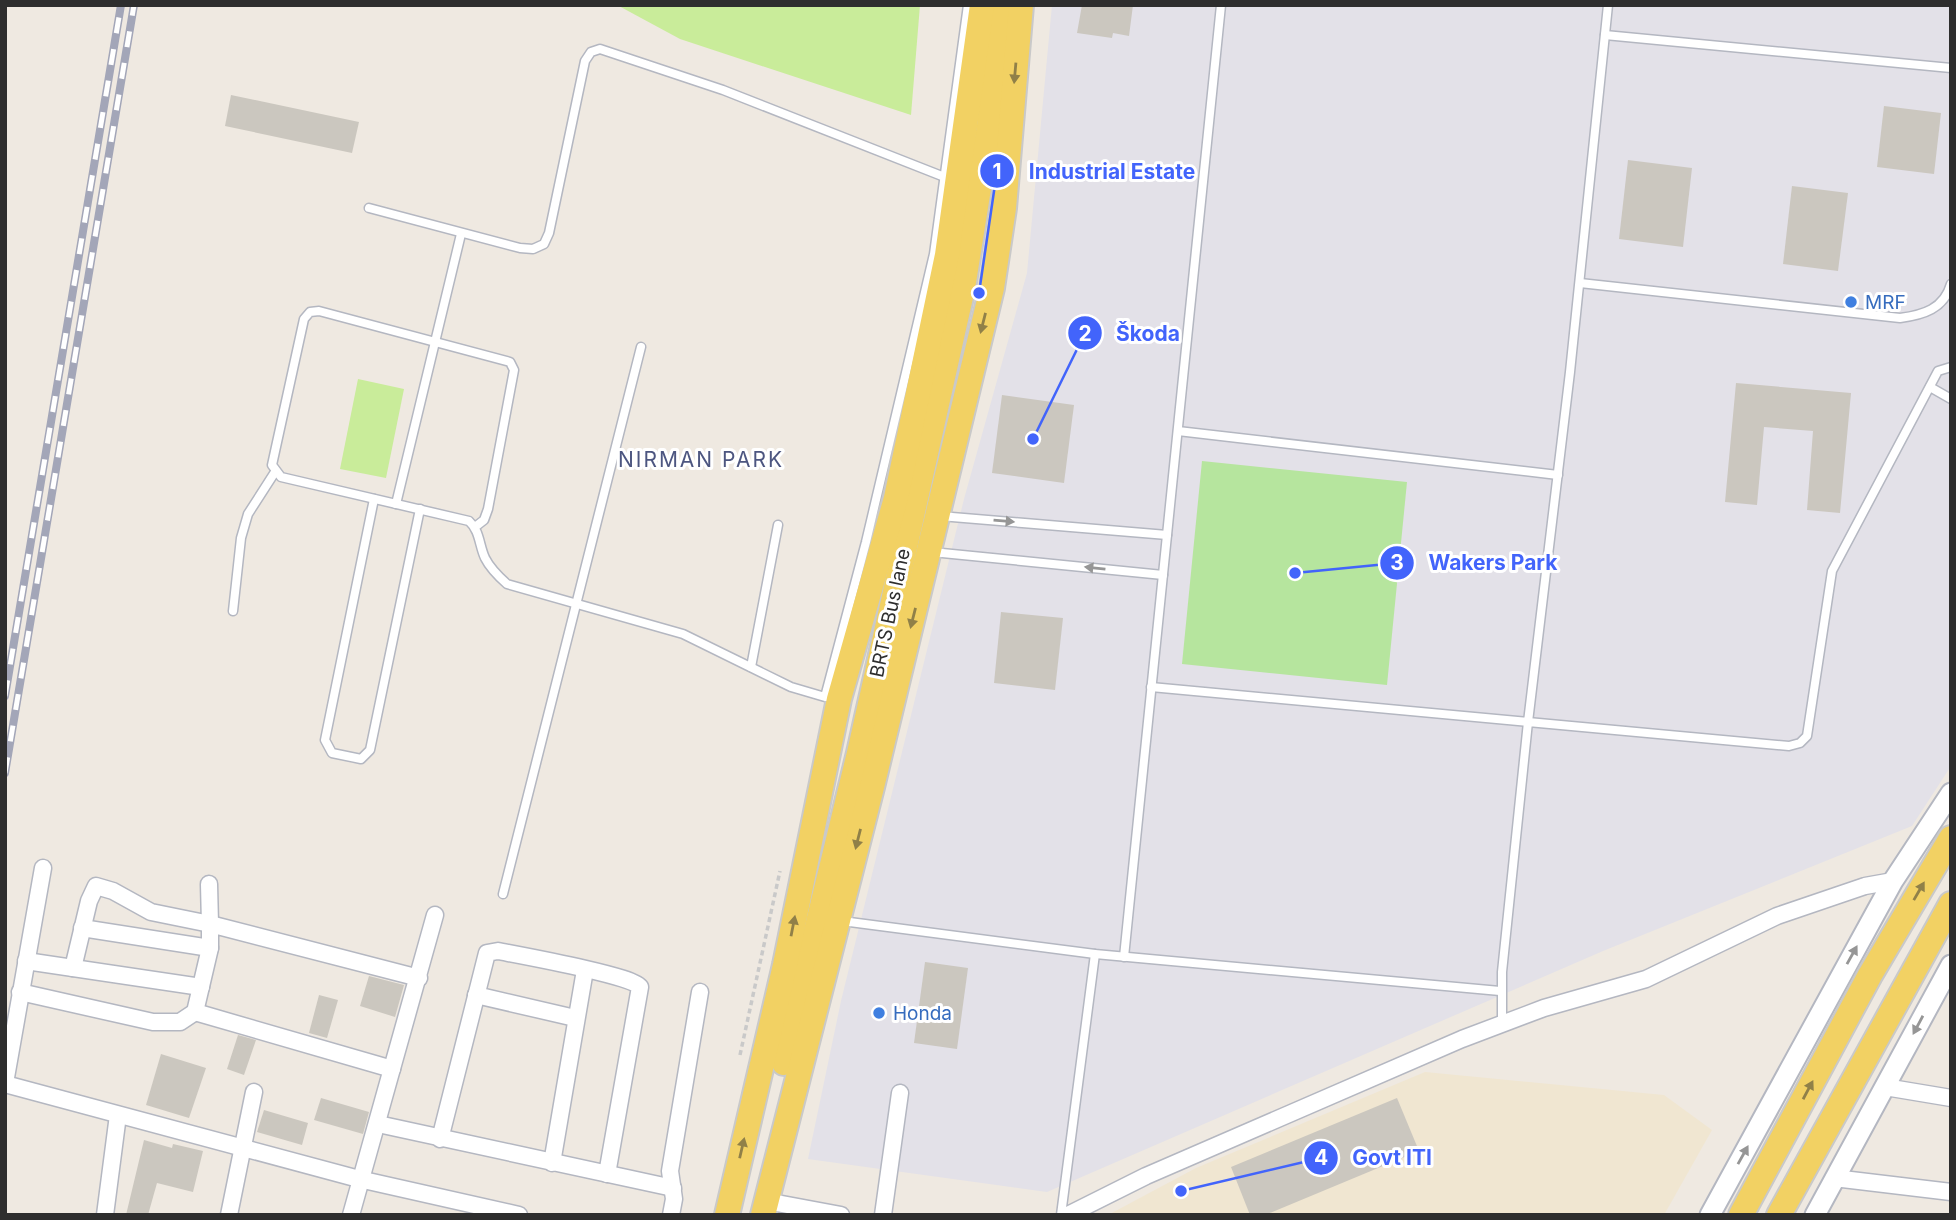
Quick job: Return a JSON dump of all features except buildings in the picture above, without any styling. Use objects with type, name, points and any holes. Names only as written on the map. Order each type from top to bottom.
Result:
[{"type":"main road","points":[[758,1210],[838,920],[929,552],[904,510],[947,256],[950,179],[982,5]]},
{"type":"main road","points":[[904,510],[963,288],[989,126],[1002,5]]},
{"type":"main road","points":[[727,1215],[785,965],[839,699],[885,545],[904,510],[992,288],[1004,208],[1021,5]]},
{"type":"main road","name":"BRTS Bus lane","points":[[758,1210],[856,766],[885,545]]},
{"type":"main road","points":[[1741,1215],[1870,975],[1951,838]]},
{"type":"main road","points":[[1779,1215],[1951,904]]},
{"type":"street","points":[[1710,1215],[1893,881],[1951,793]]},
{"type":"street","points":[[43,869],[5,1084],[359,1179],[519,1215]]},
{"type":"street","points":[[1068,1215],[1146,1175],[1303,1106],[1502,1024],[1544,1008],[1646,979],[1777,916],[1865,886],[1893,881]]},
{"type":"street","points":[[20,992],[153,1022],[180,1022],[195,1012],[210,948],[209,884]]},
{"type":"street","points":[[73,968],[82,928],[96,886],[113,891],[151,912],[210,924],[419,978]]},
{"type":"street","points":[[352,1215],[359,1179],[378,1124],[435,915]]},
{"type":"street","points":[[82,928],[210,948]]},
{"type":"street","points":[[440,1139],[485,958],[492,951],[585,970],[632,980],[640,987],[607,1174]]},
{"type":"street","points":[[26,961],[201,987]]},
{"type":"street","points":[[1815,1215],[1951,965]]},
{"type":"street","points":[[552,1163],[585,970]]},
{"type":"street","points":[[671,1215],[673,1188],[670,1171],[700,992]]},
{"type":"street","points":[[476,995],[575,1018]]},
{"type":"street","points":[[195,1012],[392,1069]]},
{"type":"street","points":[[1885,1087],[1951,1098]]},
{"type":"street","points":[[229,1215],[254,1092]]},
{"type":"street","points":[[883,1215],[900,1093]]},
{"type":"street","points":[[105,1215],[118,1115]]},
{"type":"street","points":[[378,1124],[673,1188]]},
{"type":"street","points":[[1835,1178],[1951,1192]]},
{"type":"street","points":[[758,1210],[841,1215]]},
{"type":"lane","points":[[369,208],[520,248],[533,249],[544,244],[550,233],[585,61],[591,52],[600,49],[723,90],[950,179],[968,5]]},
{"type":"lane","points":[[1124,957],[1221,5]]},
{"type":"lane","points":[[1502,1024],[1500,991],[1528,722],[1580,283],[1608,5]]},
{"type":"lane","points":[[1605,35],[1951,68]]},
{"type":"lane","points":[[396,504],[461,234]]},
{"type":"lane","points":[[1580,283],[1900,318],[1931,311],[1947,298],[1951,284]]},
{"type":"lane","points":[[475,527],[484,520],[488,509],[514,370],[510,362],[501,357],[436,340],[318,311],[310,312],[304,319],[272,465],[281,478],[469,521],[475,527],[484,557],[507,584],[683,634],[791,687],[825,697],[885,545],[929,552],[1163,575]]},
{"type":"lane","points":[[503,894],[641,347]]},
{"type":"lane","points":[[1151,687],[1789,747],[1800,743],[1807,736],[1832,571],[1938,371],[1951,367]]},
{"type":"lane","points":[[1930,387],[1951,399]]},
{"type":"lane","points":[[1178,431],[1558,475]]},
{"type":"lane","points":[[233,611],[241,538],[248,514],[275,472]]},
{"type":"lane","points":[[374,499],[326,740],[332,753],[340,755],[361,759],[370,750],[420,509]]},
{"type":"lane","points":[[904,510],[1167,535]]},
{"type":"lane","points":[[751,667],[778,525]]},
{"type":"lane","points":[[838,920],[1095,954],[1500,991]]},
{"type":"lane","points":[[1061,1215],[1095,954]]},
{"type":"shaded area","points":[[1052,5],[1951,5],[1951,766],[1912,826],[1603,951],[1047,1192],[808,1159],[841,1001],[964,499],[1027,273]]},
{"type":"shaded area","points":[[1425,1072],[1664,1095],[1712,1130],[1664,1215],[1108,1215],[1196,1168]]},
{"type":"green space","points":[[617,5],[920,5],[911,115],[680,39]]},
{"type":"green space","points":[[358,379],[404,389],[386,478],[340,469]]},
{"type":"green space","points":[[1202,461],[1407,482],[1387,685],[1182,664]]},
{"type":"railway","points":[[5,696],[121,5]]},
{"type":"railway","points":[[5,773],[134,5]]},
{"type":"place","name":"Industrial Estate","points":[[979,293]]},
{"type":"place","name":"MRF","points":[[1851,302]]},
{"type":"place","name":"Škoda","points":[[1033,439]]},
{"type":"place","name":"Wakers Park","points":[[1295,573]]},
{"type":"place","name":"Honda","points":[[879,1013]]},
{"type":"place","name":"Govt ITI","points":[[1181,1191]]},
{"type":"district","name":"NIRMAN PARK","points":[[701,459]]}]
